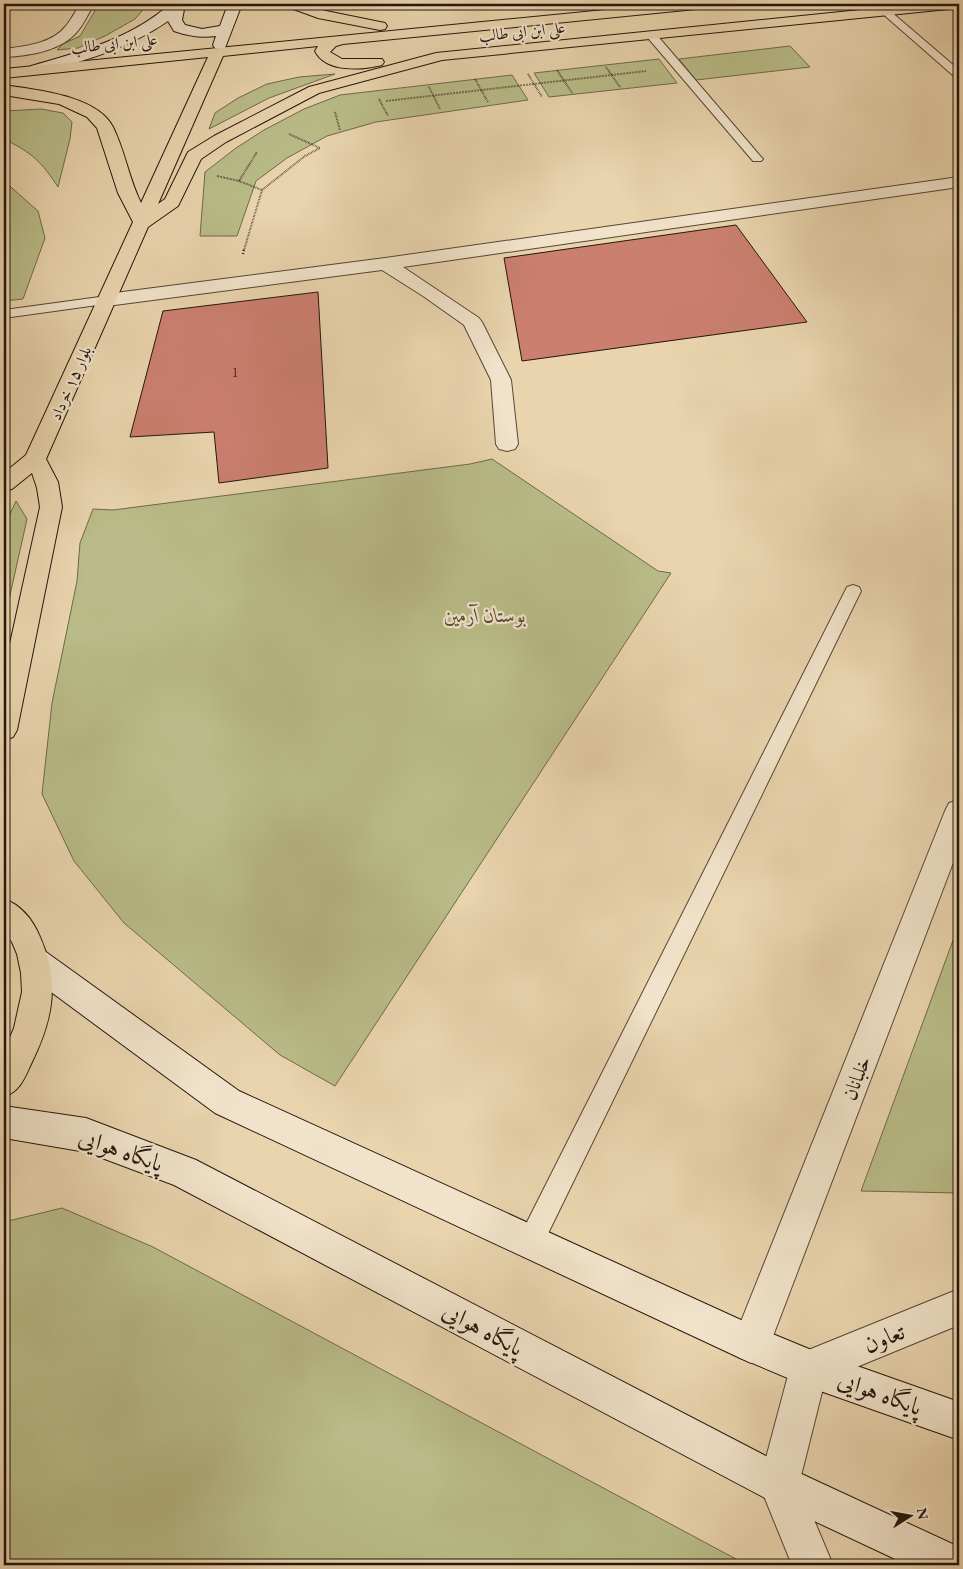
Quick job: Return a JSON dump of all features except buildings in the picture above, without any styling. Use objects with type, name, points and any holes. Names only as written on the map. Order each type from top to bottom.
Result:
[{"type":"main road","points":[[293,4],[336,18],[416,32]]},
{"type":"main road","name":"علی ابن ابی طالب","points":[[4,73],[706,4]]},
{"type":"main road","name":"علی ابن ابی طالب","points":[[142,222],[172,202],[194,156],[220,139],[314,90],[441,56],[959,4]]},
{"type":"main road","points":[[348,38],[325,47],[322,51],[324,55],[335,62],[355,64],[441,56]]},
{"type":"main road","name":"بلوار ۱۵ خرداد","points":[[35,459],[218,51]]},
{"type":"main road","points":[[4,90],[62,100],[93,114],[105,127],[127,193],[142,222]]},
{"type":"main road","points":[[4,484],[35,459],[45,475],[50,488],[51,507],[4,730]]},
{"type":"main road","points":[[4,912],[23,934],[35,962],[38,991],[32,1023],[20,1055],[4,1081]]},
{"type":"street","points":[[4,53],[23,51],[48,44],[68,33],[87,4]]},
{"type":"street","points":[[178,4],[175,20],[179,28],[193,33],[211,33],[226,29]]},
{"type":"street","points":[[36,69],[83,56],[122,41],[155,24],[178,4]]},
{"type":"street","points":[[218,51],[235,4]]},
{"type":"street","points":[[107,300],[385,264],[959,182]]},
{"type":"street","points":[[385,264],[430,292],[472,322],[501,380],[507,444]]},
{"type":"street","name":"خلبانان","points":[[751,1344],[959,812]]},
{"type":"street","name":"پایگاه هوایی","points":[[35,962],[227,1102],[751,1344],[809,1368],[959,1421]]},
{"type":"street","name":"پایگاه هوایی","points":[[4,1122],[86,1135],[184,1172],[779,1484],[952,1565]]},
{"type":"street","name":"تعاون","points":[[809,1368],[954,1309],[959,1309]]},
{"type":"street","points":[[809,1368],[779,1484],[812,1565]]},
{"type":"lane","points":[[886,12],[959,75]]},
{"type":"lane","points":[[652,36],[757,159]]},
{"type":"lane","points":[[4,314],[107,300]]},
{"type":"lane","points":[[530,1241],[853,592]]},
{"type":"path","points":[[552,65],[572,92]]},
{"type":"path","points":[[606,67],[620,87]]},
{"type":"path","points":[[524,68],[542,97]]},
{"type":"path","points":[[380,101],[678,68]]},
{"type":"path","points":[[472,74],[488,102]]},
{"type":"path","points":[[428,86],[440,109]]},
{"type":"path","points":[[333,106],[340,130]]},
{"type":"path","points":[[234,284],[262,190],[305,156],[320,148],[285,132]]},
{"type":"path","points":[[239,181],[258,150]]},
{"type":"path","points":[[188,170],[239,181],[262,190]]},
{"type":"green space","points":[[99,4],[148,4],[135,19],[105,36],[78,48],[57,50],[63,44],[80,36]]},
{"type":"green space","points":[[790,46],[810,67],[696,80],[679,59]]},
{"type":"green space","points":[[659,59],[677,83],[549,97],[534,73]]},
{"type":"green space","points":[[335,74],[269,98],[209,129],[215,113],[238,98],[267,84],[299,77]]},
{"type":"green space","points":[[512,75],[528,100],[376,122],[327,136],[287,158],[256,181],[237,236],[200,236],[205,172],[236,148],[264,130],[304,109],[340,95]]},
{"type":"green space","points":[[41,109],[63,113],[72,122],[70,139],[58,187],[35,158],[4,139],[4,111]]},
{"type":"green space","points":[[4,181],[38,211],[45,238],[23,299],[4,301]]},
{"type":"green space","name":"بوستان آرمین","points":[[492,459],[658,571],[671,573],[335,1086],[280,1055],[124,923],[74,861],[42,794],[52,703],[77,581],[80,543],[93,509],[113,510],[470,464]]},
{"type":"green space","points":[[16,501],[27,519],[4,622],[4,527]]},
{"type":"green space","points":[[959,924],[959,1193],[861,1191]]},
{"type":"green space","points":[[62,1208],[153,1247],[736,1559],[735,1565],[4,1565],[4,1222]]}]
